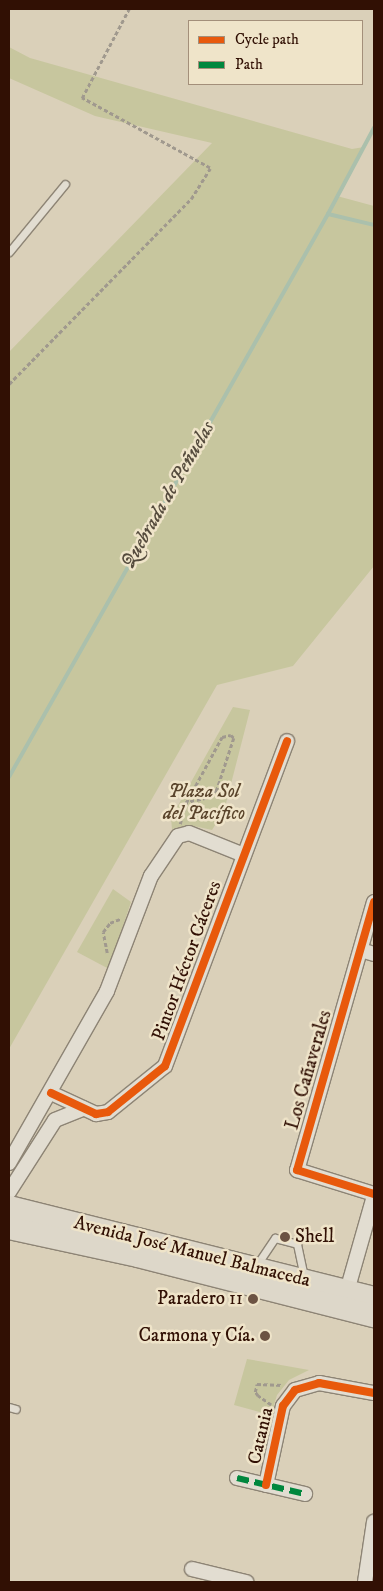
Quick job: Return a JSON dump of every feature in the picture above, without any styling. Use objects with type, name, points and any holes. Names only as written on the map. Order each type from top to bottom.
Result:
[{"type":"main road","name":"Avenida José Manuel Balmaceda","points":[[9,1208],[374,1298]]},
{"type":"main road","name":"Avenida José Manuel Balmaceda","points":[[9,1228],[138,1256],[374,1316]]},
{"type":"street","name":"Pintor Héctor Cáceres","points":[[51,1093],[96,1114],[108,1112],[165,1066],[288,741]]},
{"type":"street","points":[[9,1163],[51,1093],[107,992],[151,876],[182,835],[189,833],[244,855]]},
{"type":"street","name":"Los Cañaverales","points":[[374,902],[368,952],[297,1170],[374,1195]]},
{"type":"street","points":[[9,1192],[55,1120],[84,1108]]},
{"type":"street","points":[[347,1291],[374,1195]]},
{"type":"street","points":[[299,1387],[318,1383],[374,1393]]},
{"type":"street","name":"Catania","points":[[266,1485],[282,1412],[287,1399],[299,1387]]},
{"type":"street","points":[[237,1478],[305,1494]]},
{"type":"street","points":[[365,1582],[374,1522]]},
{"type":"street","points":[[192,1569],[246,1582]]},
{"type":"lane","points":[[9,252],[65,184]]},
{"type":"lane","points":[[255,1268],[275,1238],[297,1244],[306,1281]]},
{"type":"path","points":[[9,384],[191,199],[210,168],[82,98],[130,9]]},
{"type":"path","points":[[182,835],[180,819],[186,803],[222,737],[231,735],[234,738],[217,790],[207,798],[186,803]]},
{"type":"path","points":[[118,963],[107,953],[103,932],[110,923],[134,919]]},
{"type":"path","points":[[282,1412],[258,1396],[257,1384],[299,1387]]},
{"type":"green space","name":"Quebrada de Peñuelas","points":[[9,47],[30,58],[352,149],[364,147],[337,196],[374,206],[374,566],[293,666],[217,685],[9,1049],[9,352],[212,143],[95,116],[9,78]]},
{"type":"green space","name":"Plaza Sol del Pacífico","points":[[233,707],[250,710],[224,811],[212,830],[189,825],[172,829],[171,818]]},
{"type":"green space","points":[[113,889],[131,902],[109,969],[77,952]]},
{"type":"green space","points":[[247,1359],[309,1370],[289,1380],[277,1395],[271,1415],[234,1405]]},
{"type":"waterway","name":"Quebrada de Peñuelas","points":[[328,214],[374,128]]},
{"type":"waterway","name":"Quebrada de Peñuelas","points":[[9,777],[328,214],[374,225]]},
{"type":"marked path","points":[[237,1478],[305,1494]]},
{"type":"cycle path","points":[[51,1093],[96,1114],[108,1112],[165,1066],[287,741]]},
{"type":"cycle path","points":[[374,902],[297,1170],[374,1194]]},
{"type":"cycle path","points":[[266,1485],[283,1406],[295,1390],[319,1383],[374,1393]]},
{"type":"place","name":"Shell","points":[[285,1237]]},
{"type":"place","name":"Paradero 11","points":[[253,1299]]},
{"type":"place","name":"Carmona y Cía.","points":[[265,1336]]}]
